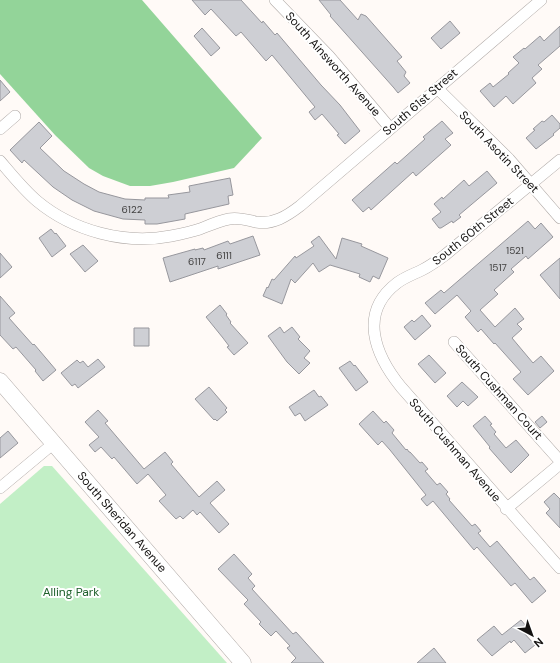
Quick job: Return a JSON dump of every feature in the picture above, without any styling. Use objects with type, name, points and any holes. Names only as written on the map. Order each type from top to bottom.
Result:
[{"type":"street","name":"South Ainsworth Avenue","points":[[275,0],[329,56],[390,128]]},
{"type":"street","name":"South 61st Street","points":[[0,161],[26,190],[54,213],[82,227],[111,236],[130,238],[169,236],[192,231],[218,221],[230,219],[239,218],[258,222],[268,222],[279,219],[300,206],[540,0]]},
{"type":"street","name":"South Asotin Street","points":[[437,88],[503,154],[560,218]]},
{"type":"street","points":[[0,129],[15,116]]},
{"type":"street","name":"South 60th Street","points":[[374,318],[382,300],[397,283],[428,267],[445,255],[560,160]]},
{"type":"street","name":"South Cushman Avenue","points":[[374,318],[376,344],[383,361],[395,381],[560,568]]},
{"type":"street","name":"South Cushman Court","points":[[454,342],[560,462]]},
{"type":"street","name":"South Sheridan Avenue","points":[[0,381],[243,663]]},
{"type":"street","points":[[0,488],[54,443]]},
{"type":"street","points":[[506,508],[560,462]]},
{"type":"green space","points":[[0,0],[142,0],[262,138],[234,168],[150,186],[130,186],[103,176],[89,168],[55,135],[0,74]]},
{"type":"green space","name":"Alling Park","points":[[44,466],[52,466],[227,663],[0,663],[0,504]]},
{"type":"building","points":[[192,0],[241,0],[275,35],[277,33],[340,105],[360,131],[345,144],[337,135],[339,134],[322,114],[315,120],[309,112],[315,107],[272,55],[266,61],[241,32],[236,36],[211,9],[205,15]]},
{"type":"building","points":[[319,0],[340,0],[358,20],[361,14],[366,16],[402,57],[397,61],[406,72],[404,76],[410,83],[398,93],[330,16],[331,15]]},
{"type":"building","points":[[450,21],[460,33],[441,49],[431,38]]},
{"type":"building","points":[[560,26],[560,46],[538,65],[542,69],[532,78],[536,83],[513,104],[506,96],[494,107],[480,91],[490,83],[493,87],[509,74],[508,73],[519,63],[513,57],[524,48],[525,49],[540,36],[544,41]]},
{"type":"building","points":[[202,28],[220,48],[211,56],[194,36]]},
{"type":"building","points":[[0,80],[10,92],[0,101]]},
{"type":"building","points":[[552,115],[560,124],[560,128],[553,134],[554,135],[536,149],[526,138],[542,121],[544,122]]},
{"type":"building","points":[[442,121],[453,133],[445,139],[451,145],[416,176],[413,172],[371,210],[369,207],[363,212],[352,200],[395,162],[397,164],[425,139],[423,137]]},
{"type":"building","points":[[39,122],[52,136],[40,148],[64,171],[99,192],[125,199],[145,200],[145,198],[169,198],[168,195],[190,192],[189,186],[230,178],[233,195],[228,196],[229,204],[185,214],[185,219],[157,224],[145,224],[145,220],[123,219],[94,211],[72,200],[53,187],[24,160],[22,163],[10,150]]},
{"type":"building","points":[[487,171],[497,183],[459,215],[461,217],[453,223],[452,221],[439,228],[432,219],[441,212],[434,204],[442,197],[443,199],[464,180],[469,186]]},
{"type":"building","points":[[528,221],[535,229],[541,223],[553,237],[528,259],[526,256],[511,269],[514,272],[494,290],[498,294],[480,310],[495,327],[515,308],[524,319],[517,324],[522,329],[512,338],[533,363],[541,356],[554,371],[528,395],[513,379],[521,372],[481,329],[478,332],[465,317],[471,311],[457,295],[435,314],[425,303],[441,290],[444,293]]},
{"type":"building","points":[[51,229],[66,246],[52,257],[39,238]]},
{"type":"building","points":[[253,236],[260,255],[218,269],[218,266],[170,282],[163,258],[195,249],[203,248],[204,250],[228,241],[230,244]]},
{"type":"building","points":[[319,236],[336,259],[342,238],[362,244],[361,246],[388,258],[379,279],[373,276],[370,282],[359,277],[360,274],[330,265],[319,272],[313,263],[295,283],[291,279],[282,304],[263,296],[272,279],[274,280],[295,256],[296,258],[314,246],[311,242]]},
{"type":"building","points":[[83,245],[98,261],[85,272],[70,254]]},
{"type":"building","points":[[0,253],[12,267],[0,278]]},
{"type":"building","points":[[560,258],[560,299],[540,275]]},
{"type":"building","points":[[0,296],[15,313],[9,318],[56,370],[43,381],[35,371],[36,370],[16,347],[13,349],[0,335]]},
{"type":"building","points":[[220,305],[227,314],[226,315],[231,322],[230,323],[248,343],[234,355],[227,347],[229,346],[206,317]]},
{"type":"building","points":[[422,315],[431,326],[415,340],[404,327],[412,320],[414,322]]},
{"type":"building","points":[[280,327],[284,333],[292,327],[300,337],[298,339],[310,351],[304,358],[310,363],[299,374],[287,362],[268,336]]},
{"type":"building","points":[[134,328],[149,328],[149,346],[134,346]]},
{"type":"building","points":[[429,355],[446,373],[435,383],[418,364]]},
{"type":"building","points":[[98,359],[105,367],[78,388],[75,384],[72,386],[61,373],[77,360],[80,363],[83,361],[88,367]]},
{"type":"building","points":[[350,361],[368,382],[356,391],[339,368]]},
{"type":"building","points":[[462,382],[478,397],[468,406],[463,401],[457,407],[447,396]]},
{"type":"building","points":[[209,387],[227,408],[225,410],[227,412],[217,421],[215,419],[214,420],[195,399]]},
{"type":"building","points":[[314,390],[328,405],[305,421],[300,413],[295,416],[289,407]]},
{"type":"building","points":[[98,410],[108,421],[105,423],[144,469],[165,452],[173,462],[171,464],[199,497],[217,481],[225,490],[210,503],[229,524],[219,533],[200,512],[197,515],[193,510],[183,519],[180,516],[176,519],[159,501],[166,495],[148,474],[137,484],[114,457],[112,459],[101,447],[95,452],[89,445],[99,437],[85,422]]},
{"type":"building","points":[[373,411],[384,423],[386,421],[394,430],[392,433],[406,450],[407,449],[420,463],[422,462],[428,469],[425,471],[437,485],[440,483],[448,492],[446,494],[450,499],[449,500],[472,526],[475,524],[481,531],[478,533],[490,547],[497,541],[530,580],[534,577],[546,591],[532,603],[515,583],[511,586],[477,547],[474,550],[433,501],[427,506],[421,499],[426,495],[390,450],[382,441],[378,445],[359,424]]},
{"type":"building","points":[[485,416],[492,424],[490,425],[496,432],[494,434],[506,448],[516,440],[529,455],[511,473],[489,448],[490,447],[473,426]]},
{"type":"building","points":[[542,416],[547,422],[540,428],[535,422]]},
{"type":"building","points":[[8,431],[18,443],[0,458],[0,438]]},
{"type":"building","points":[[554,493],[560,499],[560,528],[546,513],[550,509],[544,502]]},
{"type":"building","points":[[234,554],[252,574],[248,578],[255,586],[252,589],[293,634],[296,632],[324,663],[291,663],[296,658],[287,648],[290,646],[276,631],[271,636],[259,624],[261,622],[244,604],[248,600],[218,569]]},
{"type":"building","points":[[521,620],[526,626],[523,629],[525,630],[523,632],[535,645],[525,653],[514,640],[511,643],[510,641],[492,656],[477,640],[494,626],[502,635]]},
{"type":"building","points":[[434,648],[446,663],[417,663]]}]
